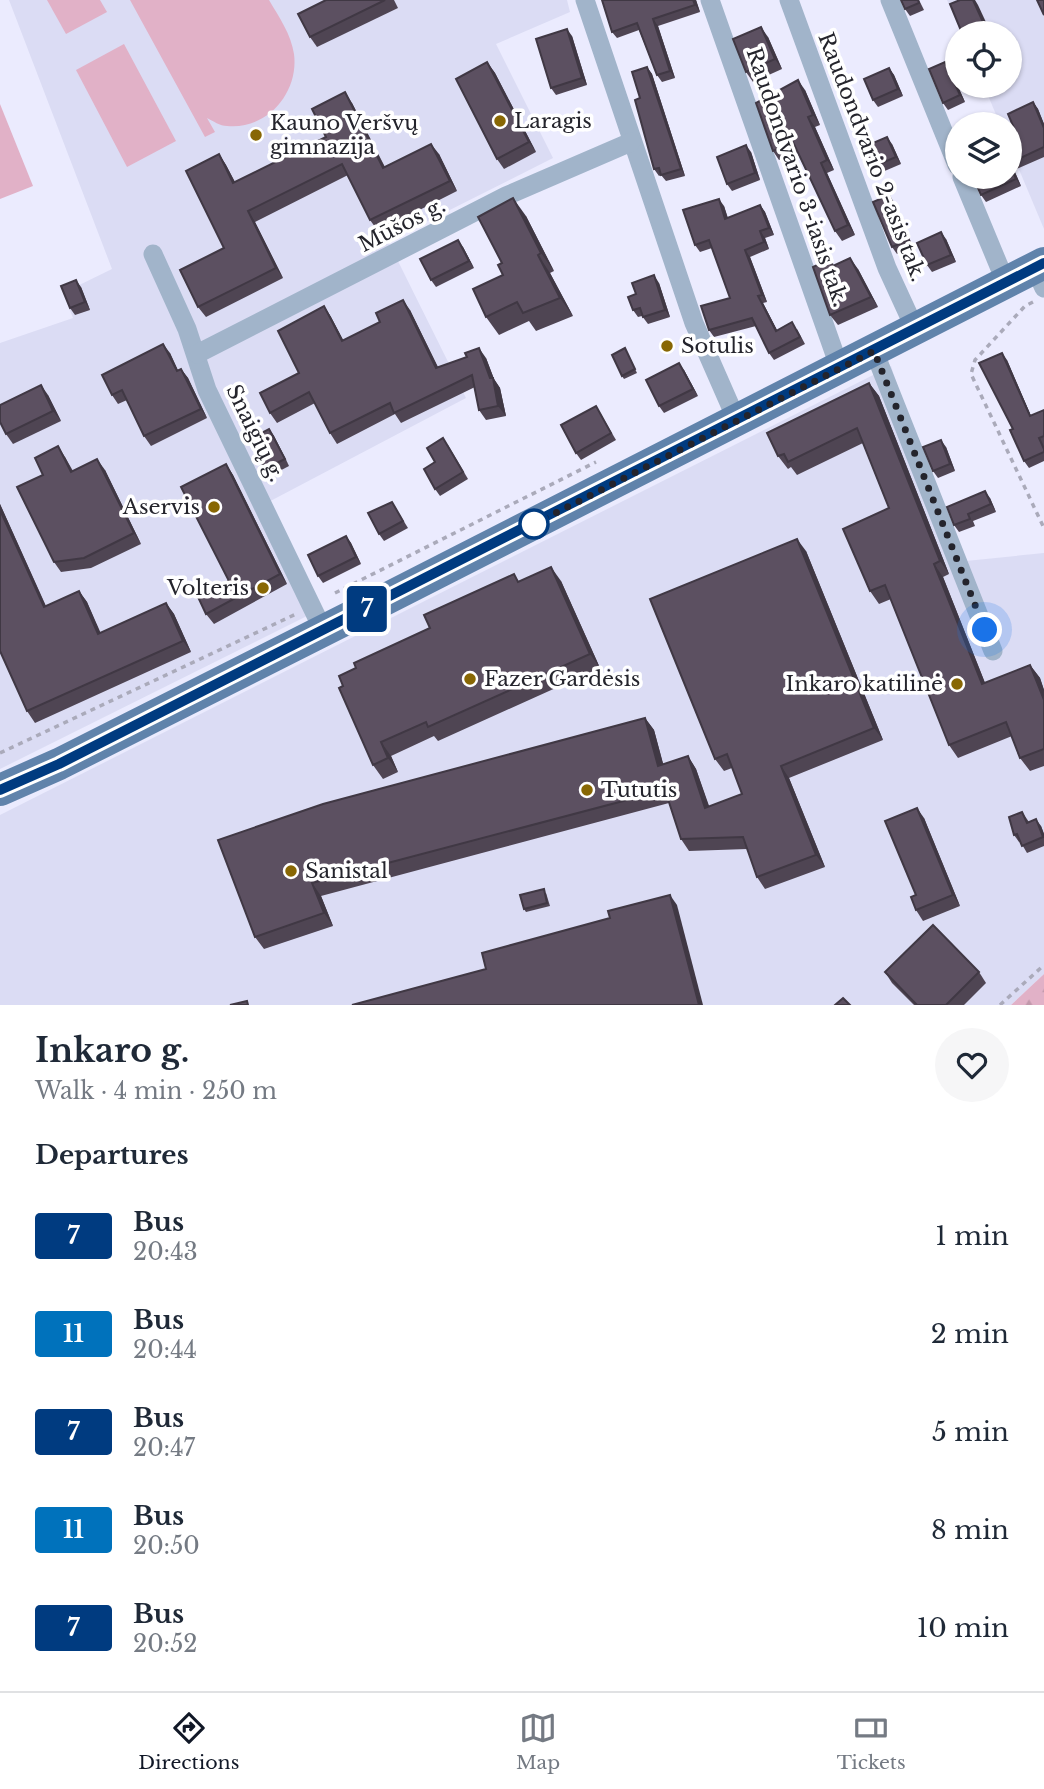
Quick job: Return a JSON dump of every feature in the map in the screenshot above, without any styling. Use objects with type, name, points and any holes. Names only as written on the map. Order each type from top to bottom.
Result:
[{"type":"main road","points":[[0,790],[59,764],[915,329],[1015,294],[1041,273]]},
{"type":"street","points":[[585,0],[694,323],[737,421]]},
{"type":"street","name":"Raudondvario 3-iasis tak.","points":[[710,0],[840,369]]},
{"type":"street","name":"Raudondvario 2-asis tak.","points":[[789,0],[887,268],[915,329]]},
{"type":"street","points":[[890,0],[945,135]]},
{"type":"street","name":"Mūšos g.","points":[[197,354],[506,196],[631,142]]},
{"type":"street","points":[[967,189],[1015,294]]},
{"type":"street","name":"Snaigių g.","points":[[153,254],[197,354],[207,390],[323,630]]},
{"type":"street","points":[[874,351],[993,651]]},
{"type":"path","points":[[1015,294],[975,360],[971,374],[1044,528]]},
{"type":"path","points":[[1000,1005],[1044,965]]},
{"type":"shaded area","points":[[9,0],[567,0],[570,12],[496,44],[553,158],[388,241],[466,398],[259,507],[309,615],[0,769],[0,343],[73,318],[63,293],[112,269]]},
{"type":"shaded area","points":[[947,0],[1044,0],[1044,229],[1022,177],[1022,112],[995,112],[989,98],[1022,98],[1022,21],[956,21]]},
{"type":"shaded area","points":[[891,366],[956,562],[1044,553],[1044,974],[1011,1005],[0,1005],[0,815]]},
{"type":"green space","points":[[47,0],[100,0],[107,12],[66,34]]},
{"type":"green space","points":[[130,0],[269,0],[281,19],[294,54],[294,68],[286,95],[268,115],[242,126],[227,126],[207,118],[215,132],[205,137]]},
{"type":"green space","points":[[124,44],[176,141],[127,167],[76,70]]},
{"type":"green space","points":[[0,104],[33,186],[0,199]]},
{"type":"green space","points":[[1044,974],[1044,1005],[1011,1005]]},
{"type":"building","points":[[326,0],[385,0],[310,37],[298,14]]},
{"type":"building","points":[[602,0],[693,0],[695,5],[653,19],[670,71],[657,75],[637,23],[612,32]]},
{"type":"building","points":[[901,0],[918,0],[919,3],[905,9]]},
{"type":"building","points":[[960,0],[973,0],[983,21],[957,21],[950,4]]},
{"type":"building","points":[[1037,0],[1044,0],[1044,15]]},
{"type":"building","points":[[761,27],[775,59],[746,72],[733,39]]},
{"type":"building","points":[[567,29],[582,78],[551,88],[536,39]]},
{"type":"building","name":"Laragis","points":[[487,62],[529,142],[497,159],[456,79]]},
{"type":"building","points":[[945,62],[945,98],[954,98],[943,103],[929,69]]},
{"type":"building","points":[[647,67],[681,169],[661,175],[659,168],[654,169],[635,100],[640,98],[632,72]]},
{"type":"building","points":[[889,68],[898,89],[873,100],[864,79]]},
{"type":"building","points":[[798,80],[813,115],[808,117],[827,160],[821,163],[848,225],[835,231],[793,142],[773,151],[756,103]]},
{"type":"building","points":[[345,92],[383,168],[431,144],[450,181],[370,220],[342,164],[248,211],[276,268],[198,307],[180,270],[224,248],[186,171],[219,154],[233,183],[326,137],[312,109]]},
{"type":"building","points":[[1033,102],[1044,128],[1044,147],[1022,157],[1022,112],[1012,112]]},
{"type":"building","points":[[887,137],[896,157],[868,169],[859,149]]},
{"type":"building","points":[[746,145],[755,173],[727,184],[717,157]]},
{"type":"building","points":[[978,189],[994,189],[981,195]]},
{"type":"building","points":[[889,195],[908,240],[892,247],[873,202]]},
{"type":"building","points":[[513,198],[560,298],[523,313],[517,302],[486,317],[473,289],[503,275],[498,265],[502,263],[478,217]]},
{"type":"building","points":[[719,199],[725,219],[760,205],[769,228],[760,231],[764,242],[745,250],[762,295],[758,296],[776,331],[792,322],[800,337],[769,353],[752,318],[709,330],[701,306],[730,298],[709,240],[695,245],[683,210]]},
{"type":"building","points":[[941,232],[951,255],[927,265],[917,243]]},
{"type":"building","points":[[458,240],[469,261],[431,280],[420,259]]},
{"type":"building","points":[[850,258],[871,297],[830,315],[813,267],[830,259],[833,266]]},
{"type":"building","points":[[654,275],[665,310],[643,317],[640,308],[633,310],[628,297],[636,294],[632,283]]},
{"type":"building","points":[[76,280],[85,302],[70,308],[61,286]]},
{"type":"building","points":[[403,300],[436,368],[467,357],[465,353],[479,348],[490,378],[493,378],[498,406],[479,410],[472,375],[394,413],[390,403],[330,433],[309,392],[270,413],[260,393],[299,373],[278,331],[324,306],[342,341],[380,322],[376,313]]},
{"type":"building","points":[[163,344],[177,371],[181,369],[201,409],[144,436],[122,390],[112,395],[102,375]]},
{"type":"building","points":[[625,348],[635,369],[622,376],[612,355]]},
{"type":"building","points":[[1002,353],[1030,416],[1044,410],[1044,436],[1039,438],[1044,452],[1024,461],[1010,430],[1013,429],[979,363]]},
{"type":"building","points":[[679,363],[693,389],[659,406],[646,380]]},
{"type":"building","points":[[869,383],[940,561],[934,564],[982,684],[1030,665],[1044,700],[1044,749],[1020,758],[1006,722],[949,745],[885,585],[870,591],[843,529],[889,508],[857,428],[788,462],[784,454],[778,456],[767,433]]},
{"type":"building","points":[[41,385],[53,411],[6,434],[0,422],[0,405]]},
{"type":"building","points":[[596,406],[611,433],[576,453],[561,425]]},
{"type":"building","points":[[269,429],[285,459],[265,469],[250,439]]},
{"type":"building","points":[[443,438],[463,472],[435,489],[424,469],[435,462],[427,448]]},
{"type":"building","points":[[941,440],[950,464],[933,471],[923,447]]},
{"type":"building","points":[[58,446],[71,472],[97,459],[134,533],[84,558],[54,562],[17,487],[43,475],[35,458]]},
{"type":"building","points":[[226,464],[280,574],[206,614],[198,597],[229,581],[181,487]]},
{"type":"building","points":[[985,491],[991,504],[968,514],[970,519],[954,525],[947,507]]},
{"type":"building","points":[[392,502],[403,521],[379,534],[368,513]]},
{"type":"building","points":[[0,510],[44,607],[79,591],[98,634],[166,603],[183,641],[27,711],[0,651]]},
{"type":"building","points":[[346,536],[356,557],[318,576],[308,555]]},
{"type":"building","points":[[797,539],[874,728],[781,766],[816,855],[757,877],[743,837],[681,839],[665,790],[312,883],[324,913],[255,937],[218,840],[323,804],[645,718],[658,766],[688,756],[705,808],[742,794],[727,754],[715,759],[650,599]]},
{"type":"building","name":"Fazer Gardėsis","points":[[551,567],[590,654],[428,727],[426,722],[381,742],[388,758],[373,765],[339,688],[343,686],[339,676],[356,668],[354,663],[430,628],[424,615],[514,574],[518,582]]},
{"type":"building","points":[[917,808],[953,895],[916,910],[911,897],[916,895],[885,821]]},
{"type":"building","points":[[1022,812],[1027,823],[1036,819],[1043,837],[1022,846],[1017,834],[1014,835],[1009,817]]},
{"type":"building","points":[[544,889],[547,903],[524,909],[520,895]]},
{"type":"building","points":[[670,895],[699,1005],[352,1005],[486,969],[482,953],[610,918],[608,911]]},
{"type":"building","points":[[933,925],[979,972],[946,1005],[917,1005],[885,972]]},
{"type":"building","points":[[843,998],[850,1005],[835,1005]]},
{"type":"building","points":[[247,1001],[248,1005],[230,1005]]},
{"type":"bus line","name":"7","points":[[0,790],[59,764],[450,567],[1044,263]]},
{"type":"place","name":"Laragis","points":[[500,121]]},
{"type":"place","name":"Kauno Veršvų gimnazija","points":[[256,135]]},
{"type":"place","name":"Sotulis","points":[[667,346]]},
{"type":"place","name":"Aservis","points":[[214,507]]},
{"type":"place","name":"Volteris","points":[[263,588]]},
{"type":"place","name":"Fazer Gardėsis","points":[[470,679]]},
{"type":"place","name":"Inkaro katilinė","points":[[957,684]]},
{"type":"place","name":"Tututis","points":[[587,790]]},
{"type":"place","name":"Sanistal","points":[[291,871]]},
{"type":"route","points":[[534,524],[874,351],[964,570],[985,630]]}]
